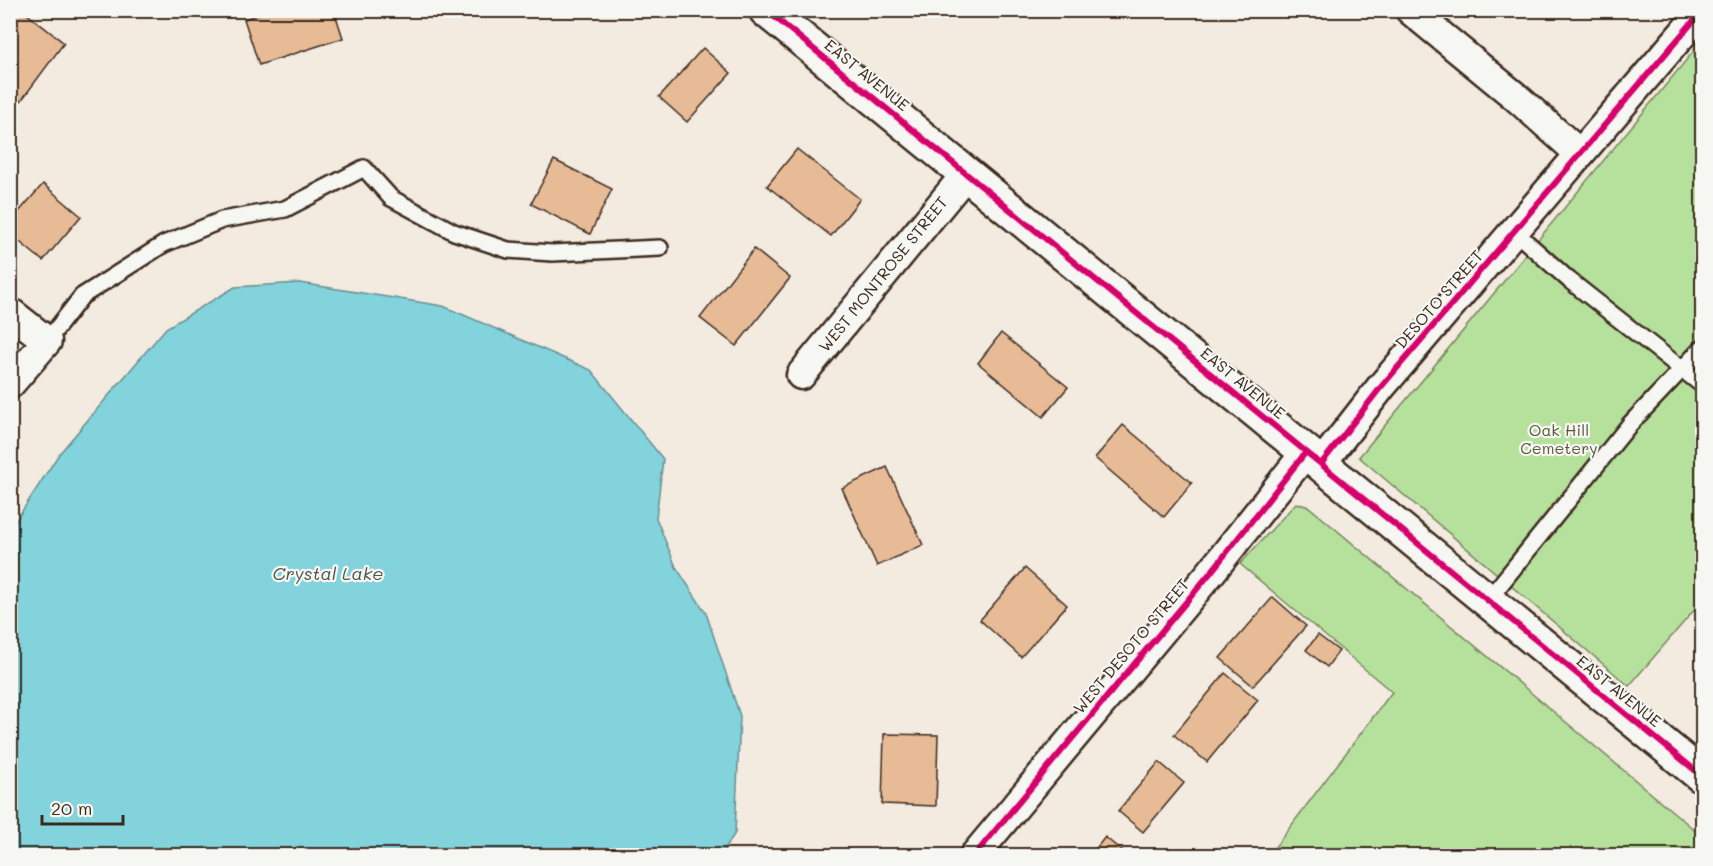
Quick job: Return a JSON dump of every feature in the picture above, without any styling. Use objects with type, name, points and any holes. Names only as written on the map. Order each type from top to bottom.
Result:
[{"type":"street","name":"EAST AVENUE","points":[[766,10],[1702,776]]},
{"type":"street","points":[[1410,10],[1516,97],[1580,154]]},
{"type":"street","name":"DESOTO STREET","points":[[1313,458],[1381,387],[1702,11]]},
{"type":"street","name":"WEST MONTROSE STREET","points":[[801,375],[966,174]]},
{"type":"street","points":[[10,312],[47,341],[10,384]]},
{"type":"street","name":"WEST DESOTO STREET","points":[[974,855],[1212,571],[1313,458]]},
{"type":"lane","points":[[47,341],[82,296],[164,244],[222,220],[285,208],[364,168],[391,198],[454,231],[508,250],[552,253],[660,248]]},
{"type":"lane","points":[[1514,231],[1569,280],[1702,385]]},
{"type":"lane","points":[[1487,601],[1630,424],[1702,348]]},
{"type":"green space","name":"Oak Hill Cemetery","points":[[1702,41],[1702,601],[1629,686],[1359,457]]},
{"type":"green space","points":[[1296,503],[1309,507],[1702,836],[1702,855],[1269,855],[1392,692],[1240,564]]},
{"type":"water","name":"Crystal Lake","points":[[300,283],[443,306],[591,370],[663,459],[656,518],[676,567],[706,613],[740,716],[735,833],[721,855],[11,855],[11,528],[59,454],[166,328],[235,287]]},
{"type":"building","points":[[10,10],[22,10],[64,43],[21,101],[10,93]]},
{"type":"building","points":[[271,10],[334,10],[343,38],[259,65],[244,19]]},
{"type":"building","points":[[703,48],[731,73],[687,122],[659,97]]},
{"type":"building","points":[[797,149],[860,199],[831,236],[767,186]]},
{"type":"building","points":[[554,160],[612,189],[590,234],[531,204]]},
{"type":"building","points":[[43,184],[81,216],[43,261],[10,234],[10,222]]},
{"type":"building","points":[[754,249],[790,278],[736,346],[700,318]]},
{"type":"building","points":[[1001,333],[1068,387],[1043,417],[978,363]]},
{"type":"building","points":[[1123,425],[1192,483],[1164,517],[1095,458]]},
{"type":"building","points":[[887,467],[923,545],[877,566],[842,488]]},
{"type":"building","points":[[1025,568],[1067,605],[1021,657],[980,620]]},
{"type":"building","points":[[1273,597],[1306,626],[1253,686],[1220,658]]},
{"type":"building","points":[[1318,635],[1339,651],[1327,667],[1306,650]]},
{"type":"building","points":[[1225,673],[1258,700],[1207,762],[1174,735]]},
{"type":"building","points":[[884,734],[938,735],[936,806],[882,804]]},
{"type":"building","points":[[1159,762],[1184,783],[1143,832],[1118,811]]},
{"type":"building","points":[[1105,837],[1128,856],[1090,856]]},
{"type":"cycle path","points":[[766,10],[1702,776]]},
{"type":"cycle path","points":[[1321,464],[1381,387],[1702,11]]},
{"type":"cycle path","points":[[974,856],[1212,571],[1306,452]]}]
